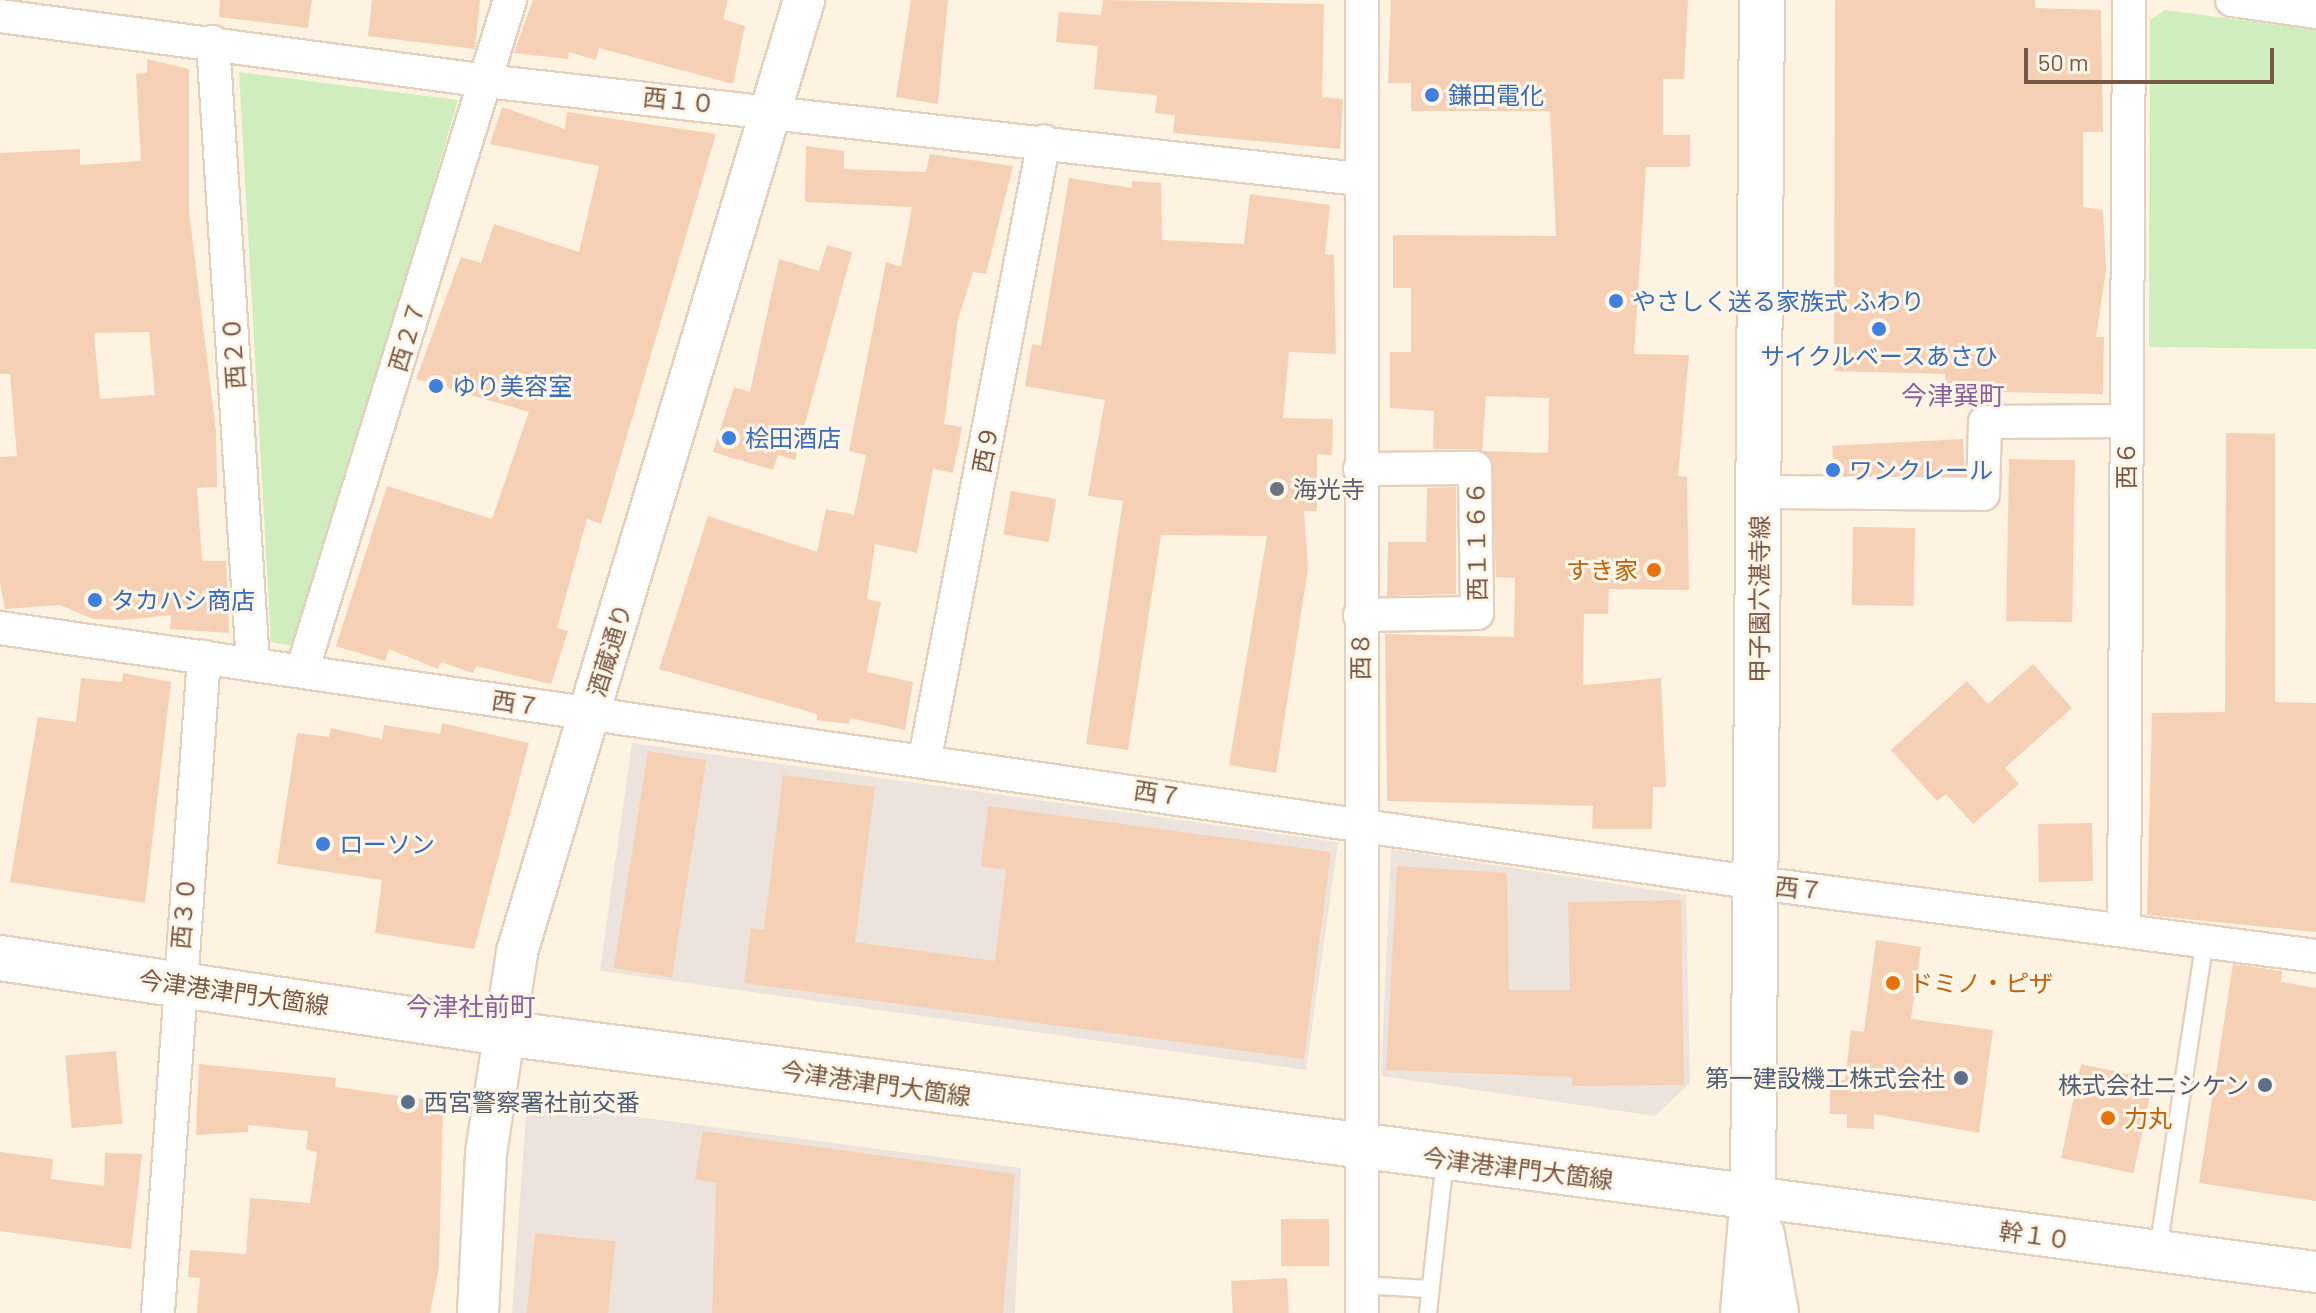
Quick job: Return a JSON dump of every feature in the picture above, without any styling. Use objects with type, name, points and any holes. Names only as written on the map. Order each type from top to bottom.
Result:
[{"type":"main road","name":"甲子園六湛寺線","points":[[1743,1313],[1753,1197],[1762,0]]},
{"type":"main road","name":"今津港津門大箇線","points":[[0,958],[503,1033],[1361,1148],[1753,1197]]},
{"type":"main road","name":"甲子園六湛寺線","points":[[1753,1197],[1776,1313]]},
{"type":"street","name":"西２７","points":[[302,671],[510,0]]},
{"type":"street","name":"酒蔵通り","points":[[478,1313],[486,1153],[517,952],[804,0]]},
{"type":"street","name":"西８","points":[[1362,0],[1359,179],[1362,1299]]},
{"type":"street","name":"西６","points":[[2124,930],[2129,0]]},
{"type":"street","points":[[2232,0],[2316,12]]},
{"type":"street","name":"西１０","points":[[0,16],[213,42],[486,81],[771,109],[1359,179]]},
{"type":"street","name":"西２０","points":[[213,42],[253,664]]},
{"type":"street","name":"西９","points":[[925,758],[1044,141]]},
{"type":"street","points":[[1760,492],[1983,494],[1985,422],[2127,421]]},
{"type":"street","name":"西１１６６","points":[[1360,469],[1475,468],[1477,613],[1360,615]]},
{"type":"street","name":"西７","points":[[0,628],[590,714],[925,758],[1757,883],[2316,956]]},
{"type":"street","name":"西３０","points":[[158,1313],[177,984],[204,657]]},
{"type":"street","name":"幹１０","points":[[1753,1197],[2316,1272]]},
{"type":"lane","points":[[2158,1251],[2205,941]]},
{"type":"lane","points":[[1428,1313],[1445,1158]]},
{"type":"lane","points":[[1362,1299],[1429,1289]]},
{"type":"shaded area","points":[[632,743],[1338,842],[1306,1070],[600,971]]},
{"type":"shaded area","points":[[1391,849],[1686,895],[1690,1083],[1655,1116],[1381,1076]]},
{"type":"shaded area","points":[[540,1104],[1021,1168],[1015,1313],[512,1313],[526,1115]]},
{"type":"green space","points":[[2165,10],[2316,30],[2316,349],[2149,347],[2150,20]]},
{"type":"green space","points":[[239,72],[458,100],[298,647],[271,642]]},
{"type":"building","points":[[220,0],[312,0],[308,28],[219,17]]},
{"type":"building","points":[[372,0],[480,0],[475,49],[368,36]]},
{"type":"building","points":[[533,0],[728,0],[723,19],[745,26],[733,84],[599,48],[596,60],[569,52],[568,59],[514,53]]},
{"type":"building","points":[[911,0],[948,0],[938,104],[896,97]]},
{"type":"building","points":[[1103,0],[1324,4],[1322,97],[1343,99],[1340,149],[1173,133],[1175,115],[1155,113],[1157,95],[1094,89],[1098,46],[1056,42],[1059,12],[1101,15]]},
{"type":"building","points":[[1391,0],[1688,0],[1684,79],[1663,79],[1663,135],[1690,135],[1690,167],[1646,167],[1634,354],[1689,355],[1678,476],[1687,477],[1689,590],[1609,589],[1608,614],[1584,614],[1583,685],[1661,678],[1666,787],[1653,787],[1652,829],[1592,829],[1593,806],[1387,801],[1385,634],[1514,637],[1515,578],[1496,577],[1491,458],[1476,449],[1433,449],[1434,411],[1390,408],[1390,352],[1411,352],[1411,288],[1393,288],[1393,235],[1556,236],[1550,111],[1411,111],[1411,83],[1388,83]],"holes":[[[1486,396],[1549,398],[1548,453],[1482,451]]]},
{"type":"building","points":[[1835,0],[2035,0],[2035,8],[2101,10],[2103,132],[2083,132],[2083,207],[2103,210],[2106,270],[2096,337],[2104,337],[2103,394],[1945,391],[1945,374],[1834,371]]},
{"type":"building","points":[[147,59],[189,69],[189,212],[216,431],[217,487],[197,488],[202,561],[226,561],[229,633],[170,629],[171,615],[122,620],[93,619],[60,605],[5,609],[0,582],[0,457],[17,456],[10,374],[0,374],[0,153],[80,149],[80,165],[141,161],[136,74],[147,73]],"holes":[[[149,332],[155,395],[100,399],[94,333]]]},
{"type":"building","points":[[502,107],[565,129],[567,112],[716,134],[601,524],[587,519],[557,628],[568,631],[551,684],[476,666],[473,673],[441,662],[438,669],[389,649],[385,661],[336,646],[387,486],[492,519],[529,412],[416,379],[461,257],[481,263],[494,224],[579,252],[599,166],[490,144]]},
{"type":"building","points":[[806,146],[844,151],[844,169],[926,172],[930,154],[1013,166],[986,274],[973,272],[958,319],[944,424],[962,427],[953,473],[933,469],[917,553],[875,544],[867,599],[881,602],[867,672],[913,682],[905,730],[850,718],[849,724],[817,720],[817,714],[659,669],[708,516],[817,552],[826,509],[854,515],[866,455],[849,451],[886,262],[901,267],[912,207],[805,202]]},
{"type":"building","points":[[1069,178],[1132,188],[1132,181],[1161,183],[1162,240],[1244,244],[1250,194],[1330,205],[1325,254],[1334,255],[1336,354],[1289,352],[1283,418],[1333,419],[1332,455],[1317,454],[1317,511],[1304,511],[1308,569],[1276,773],[1229,765],[1267,536],[1161,535],[1128,750],[1086,744],[1123,501],[1088,496],[1105,400],[1025,386],[1032,344],[1041,346]]},
{"type":"building","points":[[827,245],[852,252],[795,460],[778,455],[773,470],[713,452],[734,387],[750,392],[779,259],[819,271]]},
{"type":"building","points":[[2226,433],[2275,434],[2275,702],[2316,703],[2316,932],[2147,915],[2152,713],[2225,712]]},
{"type":"building","points":[[1963,439],[1965,475],[1834,482],[1832,446]]},
{"type":"building","points":[[2009,459],[2075,460],[2072,622],[2006,621]]},
{"type":"building","points":[[1456,487],[1456,594],[1387,596],[1388,542],[1426,542],[1427,488]]},
{"type":"building","points":[[1011,491],[1056,499],[1049,542],[1003,534]]},
{"type":"building","points":[[1853,527],[1915,528],[1914,606],[1852,605]]},
{"type":"building","points":[[2033,664],[2072,708],[2005,768],[2019,784],[1973,824],[1946,794],[1937,801],[1891,750],[1967,681],[1988,704]]},
{"type":"building","points":[[123,673],[171,682],[145,903],[10,882],[38,717],[76,722],[81,678],[122,682]]},
{"type":"building","points":[[442,723],[529,743],[474,949],[375,933],[382,880],[277,864],[297,733],[329,737],[331,728],[382,739],[384,725],[440,734]]},
{"type":"building","points":[[648,751],[706,760],[672,978],[614,968]]},
{"type":"building","points":[[783,775],[875,787],[855,942],[995,961],[1006,870],[981,866],[988,806],[1331,852],[1304,1059],[744,983],[751,928],[764,930]]},
{"type":"building","points":[[2092,823],[2093,881],[2039,882],[2038,824]]},
{"type":"building","points":[[1397,866],[1507,873],[1509,990],[1570,990],[1568,902],[1681,900],[1684,1085],[1572,1086],[1572,1077],[1386,1070]]},
{"type":"building","points":[[1876,940],[1921,947],[1911,1019],[1993,1030],[1979,1133],[1874,1114],[1874,1129],[1847,1128],[1847,1114],[1830,1114],[1830,1080],[1845,1080],[1851,1030],[1864,1032]]},
{"type":"building","name":"株式会社ニシケン","points":[[2233,964],[2282,971],[2281,982],[2316,988],[2316,1201],[2199,1183]]},
{"type":"building","points":[[116,1051],[122,1124],[72,1128],[65,1055]]},
{"type":"building","points":[[199,1064],[336,1078],[335,1087],[443,1102],[439,1268],[430,1313],[197,1313],[200,1278],[188,1277],[190,1250],[246,1254],[250,1198],[310,1203],[317,1152],[306,1149],[308,1131],[248,1125],[248,1132],[196,1135]]},
{"type":"building","name":"力丸","points":[[2081,1064],[2153,1079],[2133,1173],[2061,1158]]},
{"type":"building","points":[[703,1131],[1015,1174],[1003,1313],[712,1313],[716,1183],[695,1179]]},
{"type":"building","points":[[0,1152],[53,1159],[51,1179],[104,1186],[105,1153],[142,1154],[131,1249],[0,1231]]},
{"type":"building","points":[[1281,1219],[1329,1219],[1329,1266],[1281,1266]]},
{"type":"building","points":[[535,1233],[616,1241],[608,1313],[527,1313]]},
{"type":"building","points":[[1287,1278],[1289,1313],[1233,1313],[1231,1281]]},
{"type":"place","name":"鎌田電化","points":[[1432,95]]},
{"type":"place","name":"やさしく送る家族式 ふわり","points":[[1616,301]]},
{"type":"place","name":"サイクルベースあさひ","points":[[1879,329]]},
{"type":"place","name":"ゆり美容室","points":[[436,386]]},
{"type":"place","name":"桧田酒店","points":[[729,438]]},
{"type":"place","name":"ワンクレール","points":[[1833,470]]},
{"type":"place","name":"海光寺","points":[[1277,489]]},
{"type":"place","name":"すき家","points":[[1654,570]]},
{"type":"place","name":"タカハシ商店","points":[[95,600]]},
{"type":"place","name":"ローソン","points":[[323,844]]},
{"type":"place","name":"ドミノ・ピザ","points":[[1893,983]]},
{"type":"place","name":"第一建設機工株式会社","points":[[1961,1078]]},
{"type":"place","name":"株式会社ニシケン","points":[[2265,1085]]},
{"type":"place","name":"西宮警察署社前交番","points":[[408,1102]]},
{"type":"place","name":"力丸","points":[[2108,1118]]},
{"type":"district","name":"今津巽町","points":[[1953,395]]},
{"type":"district","name":"今津社前町","points":[[471,1006]]}]
